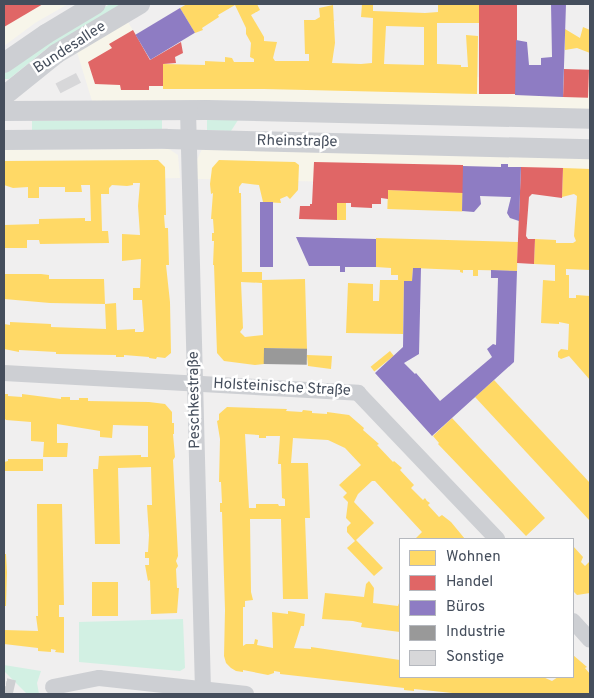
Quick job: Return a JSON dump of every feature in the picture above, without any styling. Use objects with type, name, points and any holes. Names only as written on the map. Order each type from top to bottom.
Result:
[{"type":"street","name":"Bundesallee","points":[[4,63],[46,34],[96,4]]},
{"type":"street","name":"Bundesallee","points":[[4,96],[56,54],[140,4]]},
{"type":"street","name":"Rheinstraße","points":[[4,110],[188,110],[590,119]]},
{"type":"street","name":"Peschkestraße","points":[[188,110],[203,689]]},
{"type":"street","name":"Rheinstraße","points":[[4,140],[188,139],[590,149]]},
{"type":"street","name":"Holsteinische Straße","points":[[4,373],[361,394],[496,538]]},
{"type":"street","points":[[53,687],[99,678],[246,694]]},
{"type":"shaded area","points":[[4,4],[68,4],[35,23],[4,46]]},
{"type":"shaded area","points":[[128,22],[158,72],[590,79],[590,110],[244,100],[92,101],[77,52]]},
{"type":"shaded area","points":[[169,149],[178,155],[180,178],[4,182],[4,150]]},
{"type":"shaded area","points":[[202,149],[590,158],[590,187],[197,179],[197,160]]},
{"type":"green space","points":[[110,4],[122,4],[45,50],[9,79],[4,79],[4,74],[13,66],[60,33]]},
{"type":"green space","points":[[162,119],[162,130],[32,130],[32,121]]},
{"type":"green space","points":[[207,120],[238,120],[231,131],[207,130]]},
{"type":"green space","points":[[183,619],[185,668],[180,671],[79,662],[79,622]]},
{"type":"green space","points":[[4,665],[41,671],[37,683],[39,694],[27,694],[4,671]]},
{"type":"building: Wohnen","points":[[187,4],[257,4],[260,10],[251,15],[264,37],[264,41],[277,42],[273,58],[275,61],[309,61],[309,54],[305,54],[304,20],[315,20],[320,17],[319,8],[333,5],[335,43],[332,63],[361,64],[372,63],[373,18],[361,17],[362,4],[373,4],[373,11],[425,13],[438,12],[438,4],[479,4],[479,23],[437,23],[437,64],[468,67],[466,35],[478,36],[477,94],[264,89],[163,89],[163,64],[205,65],[205,61],[225,62],[225,57],[232,58],[234,62],[254,62],[254,59],[250,57],[251,43],[246,34],[246,28],[235,5],[218,15],[219,17],[202,28],[203,30],[195,33],[180,8]],"holes":[[[386,26],[424,27],[424,65],[384,64]]]},
{"type":"building: Wohnen","points":[[583,27],[590,30],[590,53],[577,48],[565,50],[565,29],[580,38]]},
{"type":"building: Wohnen","points":[[158,160],[165,167],[166,215],[164,215],[165,228],[168,228],[169,265],[166,265],[170,302],[171,353],[165,358],[157,357],[156,359],[124,355],[124,357],[116,357],[116,355],[56,354],[56,352],[19,350],[19,352],[4,349],[4,324],[10,325],[10,322],[51,324],[51,327],[106,329],[105,304],[116,303],[117,330],[135,329],[135,332],[143,332],[142,300],[133,300],[133,288],[140,288],[141,259],[122,261],[122,234],[140,235],[138,206],[140,183],[133,183],[133,185],[127,186],[112,185],[109,188],[109,194],[101,194],[102,231],[108,231],[109,243],[40,244],[39,240],[27,240],[27,248],[4,248],[4,225],[39,224],[39,219],[85,218],[85,221],[91,221],[90,185],[81,185],[82,192],[65,192],[65,187],[39,187],[39,198],[28,198],[28,187],[13,188],[4,185],[4,161]]},
{"type":"building: Wohnen","points":[[219,160],[295,162],[299,165],[298,190],[290,199],[287,196],[280,199],[281,203],[263,202],[259,185],[242,183],[239,187],[239,193],[241,193],[242,272],[262,272],[262,280],[305,279],[307,349],[264,348],[264,364],[255,365],[224,361],[217,353],[213,265],[214,241],[212,241],[212,233],[214,233],[213,219],[211,219],[213,193],[211,194],[210,184],[212,168]],"holes":[[[241,282],[262,283],[263,335],[245,337],[240,332],[243,328]]]},
{"type":"building: Wohnen","points":[[563,168],[590,169],[590,270],[566,269],[566,275],[569,275],[569,298],[576,298],[576,295],[590,296],[590,380],[569,356],[561,359],[558,357],[558,352],[561,349],[568,350],[569,324],[559,322],[559,324],[541,323],[543,280],[555,281],[555,265],[534,264],[535,239],[556,240],[556,243],[573,243],[576,241],[574,236],[577,196],[574,194],[562,197]]},
{"type":"building: Wohnen","points":[[388,190],[463,193],[462,212],[387,209]]},
{"type":"building: Wohnen","points":[[337,203],[346,203],[346,220],[337,220]]},
{"type":"building: Wohnen","points":[[376,238],[518,242],[517,271],[478,270],[478,276],[473,276],[473,270],[463,270],[463,273],[460,270],[413,268],[412,281],[404,281],[403,334],[346,333],[348,283],[373,284],[373,301],[379,301],[380,280],[398,280],[398,275],[391,275],[391,268],[376,267]]},
{"type":"building: Wohnen","points":[[4,274],[41,274],[49,275],[49,279],[104,279],[105,304],[50,303],[4,299]]},
{"type":"building: Wohnen","points":[[390,351],[394,356],[374,371],[371,367]]},
{"type":"building: Wohnen","points":[[307,355],[332,356],[331,369],[308,366]]},
{"type":"building: Wohnen","points":[[494,380],[590,483],[590,521],[475,397]]},
{"type":"building: Wohnen","points":[[4,394],[8,394],[8,396],[22,397],[22,394],[61,399],[61,397],[70,397],[70,400],[88,398],[88,401],[149,402],[165,404],[172,412],[172,423],[174,423],[175,457],[173,460],[178,556],[176,561],[178,566],[176,569],[177,588],[179,588],[177,613],[151,614],[150,580],[148,581],[145,565],[149,565],[149,558],[145,558],[145,552],[148,552],[149,535],[147,505],[152,505],[151,467],[118,468],[120,544],[95,544],[93,469],[98,469],[99,456],[141,455],[141,457],[148,457],[148,426],[113,425],[112,438],[100,437],[100,431],[57,424],[57,443],[68,443],[67,457],[43,457],[44,442],[31,441],[31,422],[6,420],[4,418]]},
{"type":"building: Wohnen","points":[[227,407],[287,409],[286,411],[302,412],[303,410],[312,411],[312,413],[327,414],[327,412],[349,415],[379,444],[377,445],[393,462],[402,468],[400,470],[414,485],[411,488],[423,500],[425,498],[430,503],[428,505],[439,517],[442,515],[451,522],[464,538],[416,538],[422,532],[375,481],[372,481],[358,494],[354,502],[374,523],[356,540],[383,568],[374,576],[347,548],[355,541],[347,532],[347,527],[351,523],[346,518],[348,502],[343,497],[347,493],[339,485],[361,465],[345,448],[328,440],[293,438],[291,463],[308,463],[310,518],[305,518],[308,599],[283,599],[281,519],[250,519],[251,592],[253,600],[245,601],[245,607],[243,607],[243,646],[254,644],[255,639],[258,640],[257,645],[273,648],[272,612],[288,614],[288,611],[305,614],[304,626],[301,626],[294,648],[311,649],[311,647],[399,660],[399,678],[545,678],[552,681],[556,678],[574,678],[574,656],[587,667],[585,668],[590,674],[590,691],[588,694],[462,694],[414,689],[414,691],[404,690],[404,688],[280,674],[280,672],[274,671],[274,673],[268,675],[243,670],[243,672],[231,668],[226,663],[224,656],[225,610],[222,512],[220,512],[220,503],[222,503],[221,482],[219,482],[220,439],[217,421],[219,420],[219,414]],"holes":[[[245,434],[259,435],[259,438],[280,436],[278,464],[281,464],[282,498],[285,499],[285,506],[279,506],[278,504],[256,504],[256,508],[249,508]]]},
{"type":"building: Wohnen","points":[[452,418],[545,518],[526,536],[438,444],[433,436]]},
{"type":"building: Wohnen","points":[[8,459],[43,459],[43,471],[4,471],[4,462],[8,461]]},
{"type":"building: Wohnen","points":[[37,504],[62,504],[64,605],[59,605],[59,617],[64,617],[64,653],[55,652],[56,650],[51,649],[51,652],[38,651],[38,648],[4,644],[4,630],[38,631],[36,616],[38,616]]},
{"type":"building: Wohnen","points":[[574,547],[583,557],[581,562],[585,566],[590,561],[590,593],[577,595],[574,592]]},
{"type":"building: Wohnen","points":[[4,554],[6,554],[7,572],[6,606],[4,606]]},
{"type":"building: Wohnen","points":[[369,581],[374,588],[373,603],[398,606],[399,603],[399,632],[361,627],[362,623],[353,621],[322,619],[325,593],[364,597],[366,584]]},
{"type":"building: Wohnen","points":[[92,582],[118,582],[118,616],[92,616]]},
{"type":"building: Handel","points":[[4,4],[43,4],[4,27]]},
{"type":"building: Handel","points":[[479,4],[517,4],[517,94],[479,94]]},
{"type":"building: Handel","points":[[133,30],[150,60],[181,42],[183,53],[175,57],[176,63],[163,64],[163,86],[149,86],[149,90],[121,90],[120,85],[95,84],[88,62],[112,48],[109,44]]},
{"type":"building: Handel","points":[[564,69],[589,70],[588,98],[563,97]]},
{"type":"building: Handel","points":[[314,162],[463,165],[463,193],[388,190],[388,199],[381,198],[381,204],[372,204],[372,208],[351,207],[351,203],[337,203],[337,220],[299,219],[300,206],[310,206],[312,204]]},
{"type":"building: Handel","points":[[521,167],[563,168],[562,198],[532,194],[529,197],[526,236],[528,239],[535,239],[534,264],[517,263]]},
{"type":"building: Büros","points":[[551,4],[566,4],[563,97],[515,95],[516,40],[527,42],[529,65],[541,65],[541,58],[552,57]]},
{"type":"building: Büros","points":[[180,8],[195,33],[150,60],[135,35]]},
{"type":"building: Büros","points":[[501,164],[508,164],[508,167],[521,167],[519,221],[510,218],[507,213],[511,197],[480,196],[481,204],[474,212],[462,211],[463,166],[501,167]]},
{"type":"building: Büros","points":[[260,202],[273,202],[273,267],[260,267]]},
{"type":"building: Büros","points":[[296,237],[376,239],[376,267],[345,267],[345,272],[340,272],[340,266],[309,266]]},
{"type":"building: Büros","points":[[413,268],[421,268],[419,354],[404,363],[416,373],[440,401],[492,357],[487,349],[493,344],[496,345],[498,278],[491,278],[491,270],[517,271],[514,362],[432,436],[375,373],[403,347],[404,281],[412,281]]},
{"type":"building: Industrie","points":[[264,348],[307,349],[307,365],[264,364]]},
{"type":"building: Sonstige","points":[[76,73],[81,83],[61,93],[56,83]]},
{"type":"tunnel","points":[[4,692],[13,694]]}]
